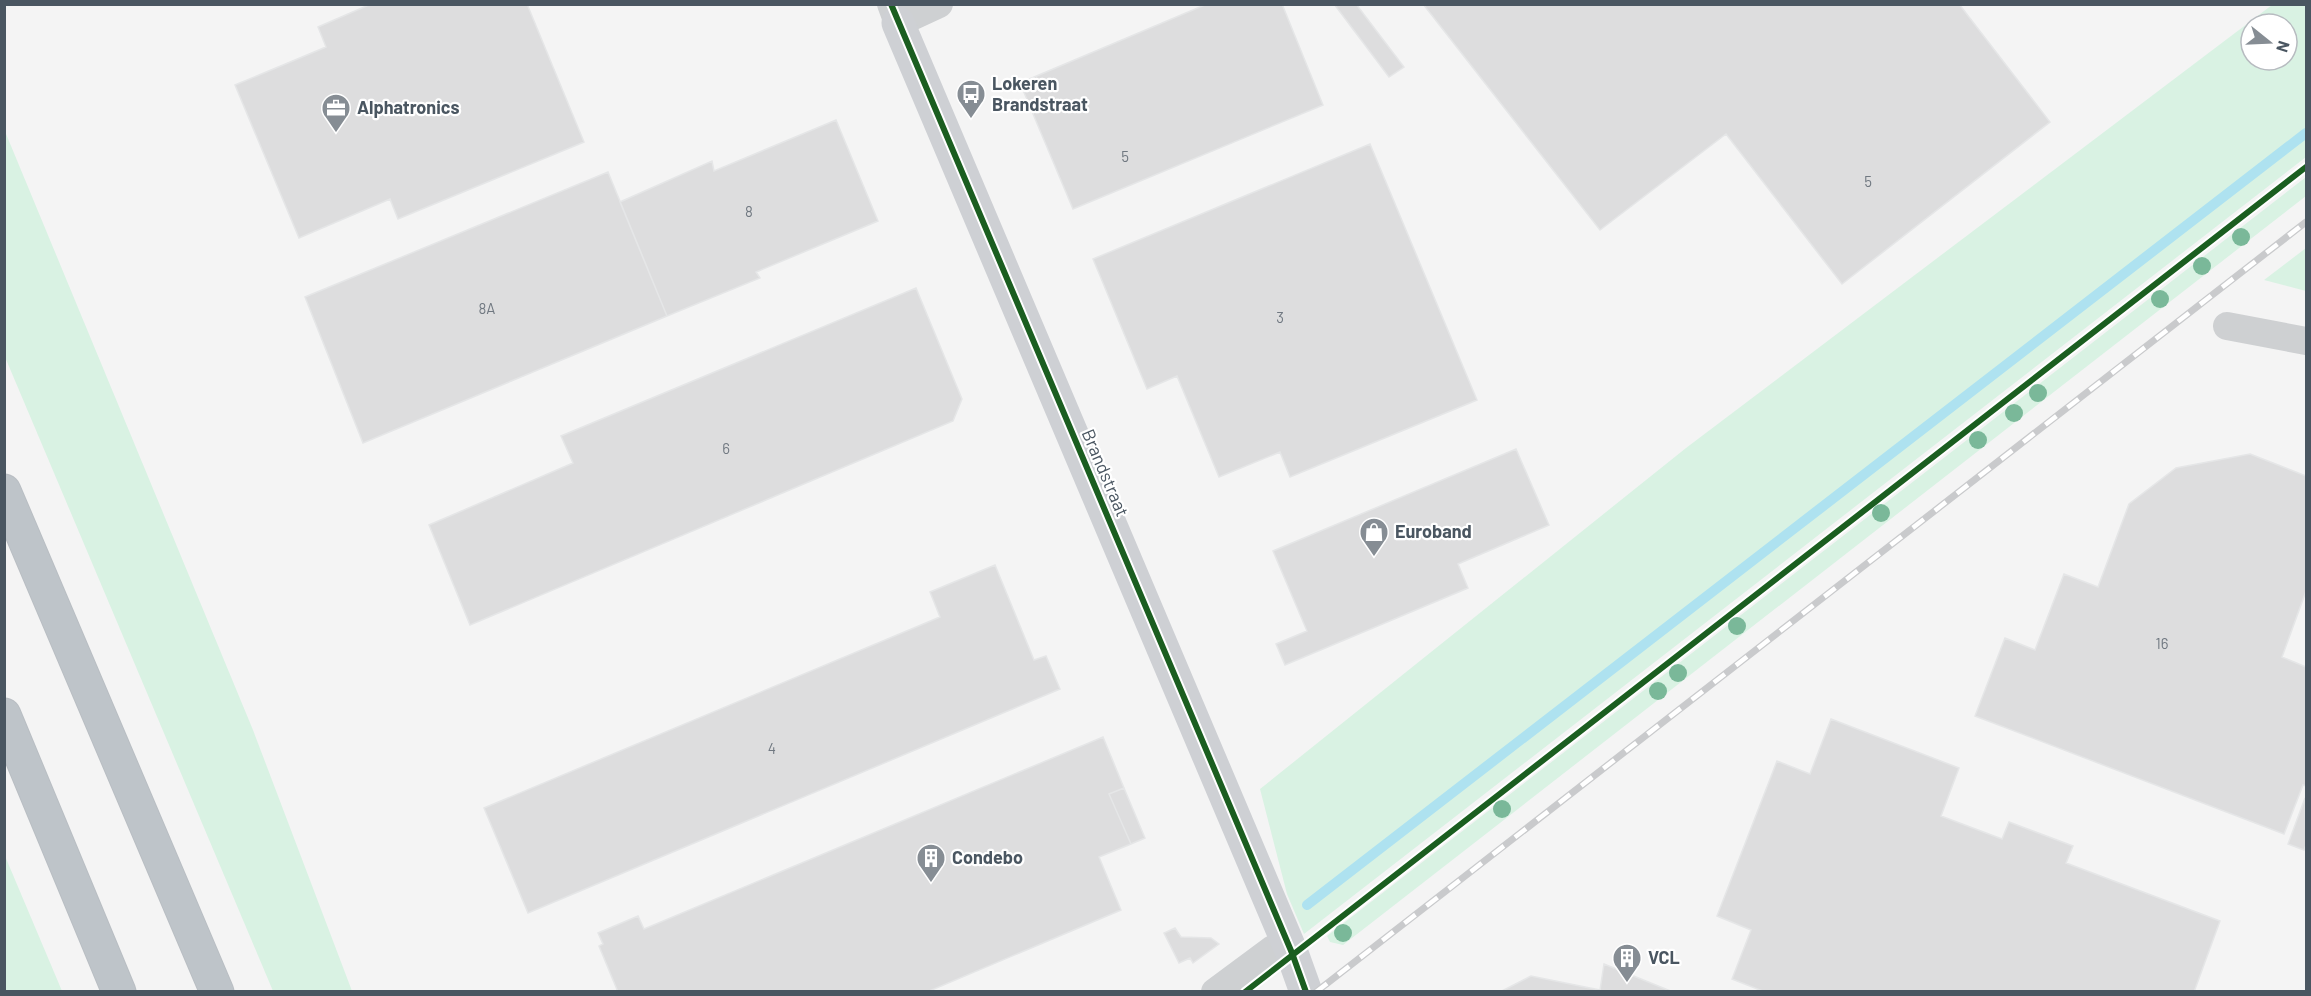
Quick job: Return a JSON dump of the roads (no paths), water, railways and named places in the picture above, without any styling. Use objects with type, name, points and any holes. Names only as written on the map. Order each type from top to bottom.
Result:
[{"type":"highway","points":[[4,491],[217,992]]},
{"type":"highway","points":[[4,715],[119,992]]},
{"type":"street","points":[[895,14],[939,4]]},
{"type":"street","name":"Brandstraat","points":[[895,14],[1292,953],[1306,992]]},
{"type":"street","points":[[2227,326],[2307,341]]},
{"type":"street","points":[[1215,992],[1272,949],[1292,953]]},
{"type":"waterway","points":[[1307,905],[2306,133]]},
{"type":"railway","points":[[1316,992],[2306,222]]},
{"type":"place","name":"Lokeren Brandstraat","points":[[971,120]]},
{"type":"place","name":"Alphatronics","points":[[336,134]]},
{"type":"place","name":"Euroband","points":[[1374,558]]},
{"type":"place","name":"Condebo","points":[[931,884]]},
{"type":"place","name":"VCL","points":[[1627,984]]}]
